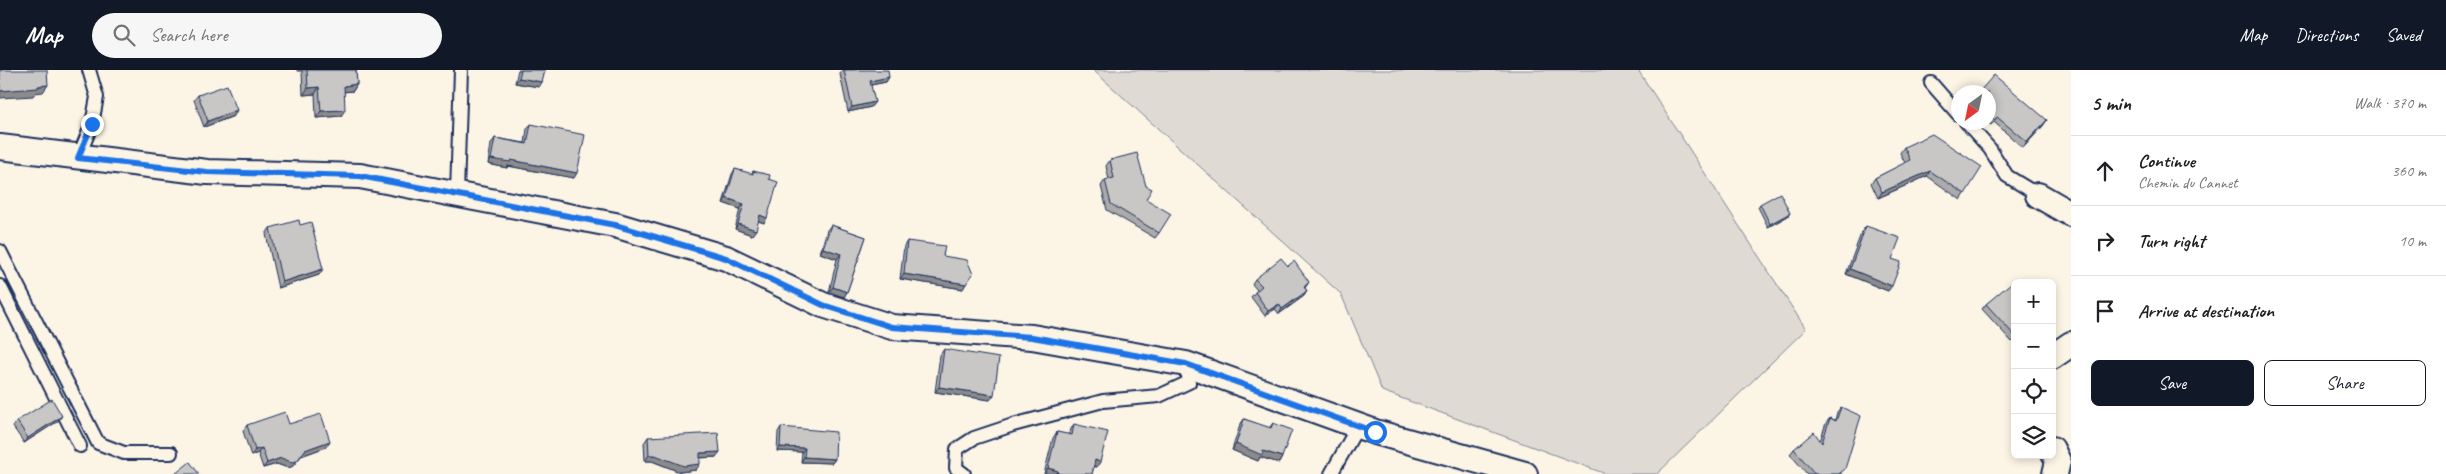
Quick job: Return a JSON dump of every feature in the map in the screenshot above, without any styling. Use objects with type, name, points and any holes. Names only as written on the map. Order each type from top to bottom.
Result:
[{"type":"street","points":[[0,147],[78,158],[207,172],[360,176],[615,225],[726,258],[823,305],[892,327],[1032,337],[1186,364],[1358,426],[1524,474]]},
{"type":"street","points":[[2038,195],[2071,214]]},
{"type":"street","points":[[2056,354],[2071,344]]},
{"type":"street","points":[[2055,474],[2058,461],[2056,457]]},
{"type":"lane","points":[[78,158],[92,124],[97,97],[89,70]]},
{"type":"lane","points":[[457,194],[461,70]]},
{"type":"lane","points":[[1930,83],[1951,106]]},
{"type":"lane","points":[[1973,130],[1990,149],[2007,176],[2038,195]]},
{"type":"lane","points":[[0,251],[98,443],[124,454],[170,453]]},
{"type":"lane","points":[[0,286],[80,446]]},
{"type":"lane","points":[[964,474],[956,468],[957,449],[974,438],[1013,425],[1103,401],[1159,396],[1189,382],[1186,364]]},
{"type":"lane","points":[[1331,474],[1358,426]]},
{"type":"shaded area","points":[[1093,70],[1638,70],[1806,329],[1657,474],[1606,474],[1382,391],[1341,294]]},
{"type":"building","points":[[0,70],[47,70],[48,85],[38,86],[38,88],[0,91]]},
{"type":"building","points":[[307,70],[356,70],[357,84],[344,86],[345,110],[321,111],[319,87],[308,88]]},
{"type":"building","points":[[521,70],[545,70],[542,82],[519,78]]},
{"type":"building","points":[[844,70],[888,70],[889,77],[870,81],[875,102],[852,107]]},
{"type":"building","points":[[1994,75],[2047,120],[2027,142],[1997,117],[1996,118],[1996,85],[1985,85]]},
{"type":"building","points":[[227,85],[237,110],[208,121],[198,95]]},
{"type":"building","points":[[531,124],[585,135],[577,173],[511,160],[510,162],[491,159],[495,138],[527,144]]},
{"type":"building","points":[[1932,134],[1982,167],[1965,194],[1930,171],[1882,192],[1875,178],[1910,160],[1904,147]]},
{"type":"building","points":[[1137,153],[1146,186],[1152,189],[1146,199],[1171,214],[1159,233],[1111,204],[1105,180],[1114,178],[1110,160]]},
{"type":"building","points":[[735,169],[753,174],[753,171],[770,175],[769,179],[778,182],[767,218],[760,215],[756,230],[738,224],[744,204],[726,198]]},
{"type":"building","points":[[1780,193],[1790,213],[1770,224],[1760,204]]},
{"type":"building","points":[[299,220],[300,225],[311,222],[323,269],[282,282],[270,228]]},
{"type":"building","points":[[831,225],[866,237],[847,292],[833,287],[841,254],[823,248]]},
{"type":"building","points":[[1866,226],[1900,238],[1892,259],[1901,262],[1892,286],[1850,269]]},
{"type":"building","points":[[907,241],[945,246],[943,256],[967,260],[973,274],[966,284],[904,274]]},
{"type":"building","points":[[1281,258],[1288,266],[1294,261],[1309,282],[1304,287],[1307,291],[1282,309],[1279,304],[1268,311],[1255,292],[1262,286],[1255,279]]},
{"type":"building","points":[[2011,283],[2011,332],[1986,304]]},
{"type":"building","points":[[944,349],[999,358],[994,395],[939,387]]},
{"type":"building","points":[[52,399],[62,416],[28,438],[17,421]]},
{"type":"building","points":[[1841,407],[1861,416],[1845,469],[1839,474],[1815,474],[1794,449],[1814,432],[1822,443],[1830,418],[1836,421]]},
{"type":"building","points":[[285,412],[289,424],[321,414],[330,441],[305,450],[297,461],[292,462],[281,458],[267,463],[262,448],[255,450],[247,425]]},
{"type":"building","points":[[1244,419],[1271,428],[1273,423],[1292,430],[1282,457],[1263,451],[1262,455],[1236,444]]},
{"type":"building","points":[[1074,424],[1108,432],[1100,462],[1095,460],[1092,474],[1058,474],[1058,471],[1048,468],[1057,432],[1072,435]]},
{"type":"building","points":[[781,427],[836,432],[835,459],[804,457],[805,448],[780,447]]},
{"type":"building","points":[[718,433],[720,452],[700,453],[700,464],[684,466],[655,455],[649,455],[648,437]]},
{"type":"building","points":[[190,462],[199,474],[175,474]]},
{"type":"route","points":[[92,124],[78,158],[207,172],[360,176],[615,225],[726,258],[823,305],[892,327],[1032,337],[1186,364],[1375,432]]}]
